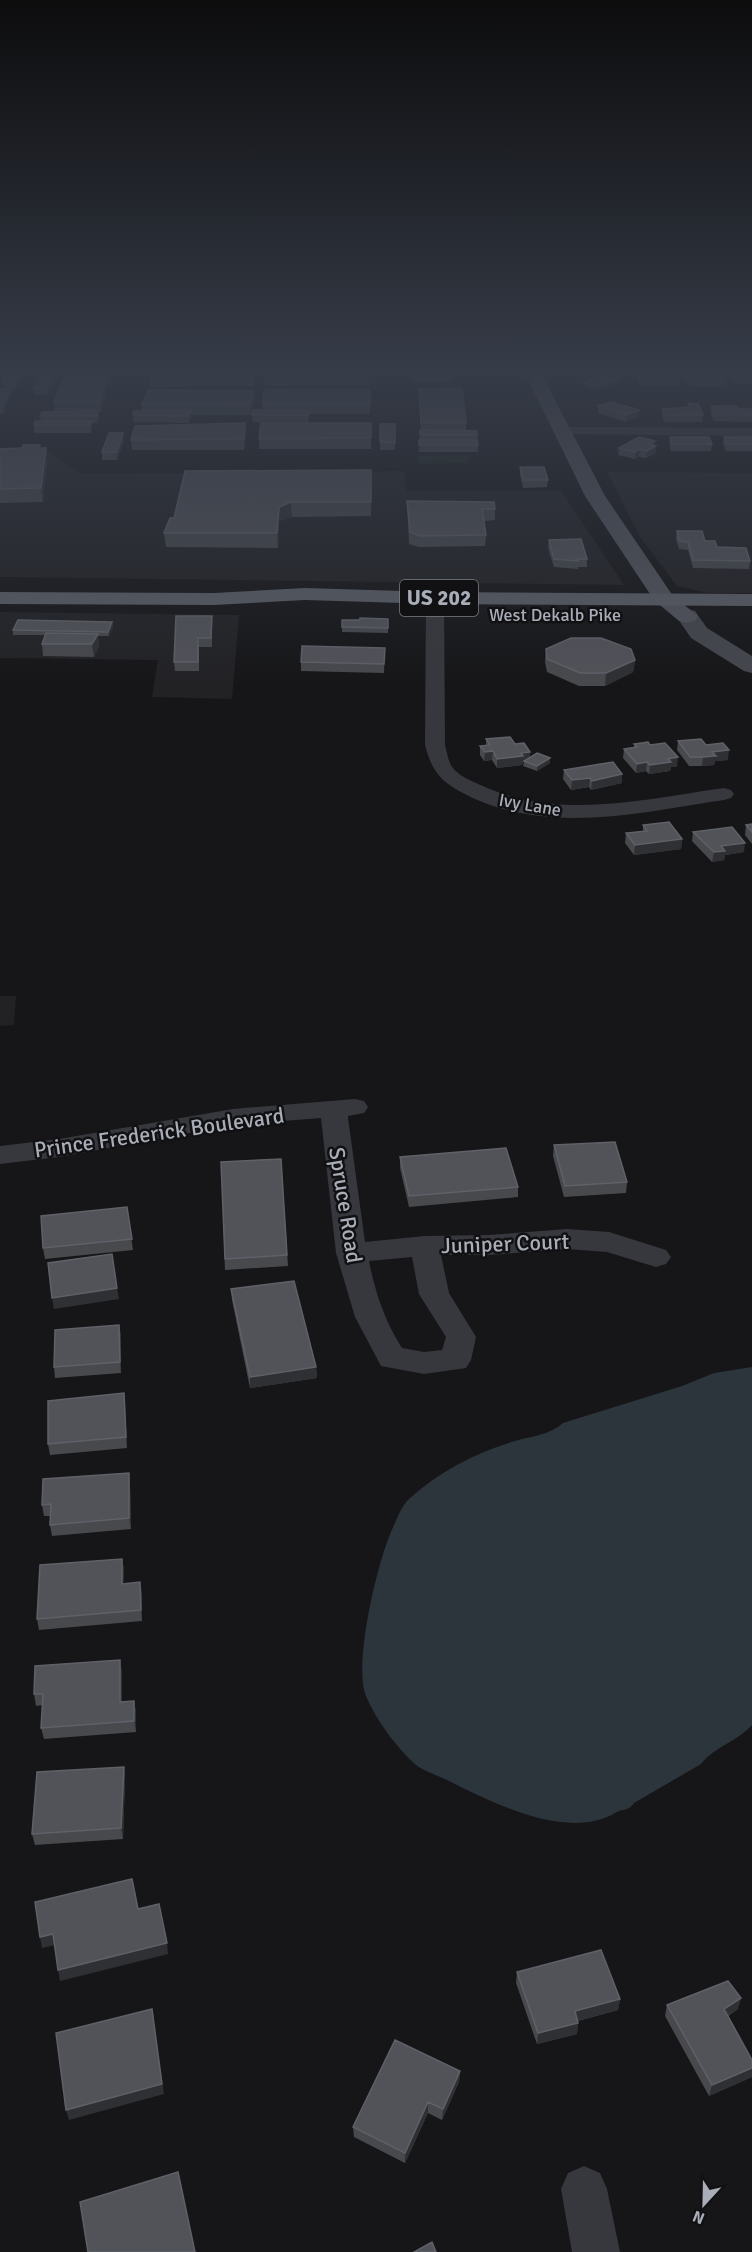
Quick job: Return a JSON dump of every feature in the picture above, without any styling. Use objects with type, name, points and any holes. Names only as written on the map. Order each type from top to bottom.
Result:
[{"type":"highway","name":"West Dekalb Pike","points":[[0,598],[214,598],[317,609],[752,600]]},
{"type":"highway","name":"West Dekalb Pike","points":[[435,606],[687,616],[752,616]]},
{"type":"main road","points":[[584,474],[595,496],[665,600],[687,616],[730,633],[752,646]]},
{"type":"main road","points":[[687,616],[699,633],[752,666]]},
{"type":"street","name":"Ivy Lane","points":[[435,606],[435,745],[441,767],[454,780],[477,793],[506,804],[545,810],[584,812],[724,794]]},
{"type":"street","name":"Prince Frederick Boulevard","points":[[0,1155],[59,1148],[233,1117],[345,1109]]},
{"type":"street","name":"Spruce Road","points":[[345,1109],[333,1131],[351,1253],[378,1339],[392,1358],[424,1363],[455,1360],[461,1337],[434,1294],[425,1246]]},
{"type":"street","name":"Juniper Court","points":[[351,1253],[425,1246],[489,1245],[567,1239],[609,1242],[657,1257]]},
{"type":"street","points":[[584,2189],[596,2252]]},
{"type":"shaded area","points":[[0,474],[404,474],[407,491],[561,491],[624,585],[0,577]]},
{"type":"shaded area","points":[[608,474],[752,474],[752,593],[708,593],[677,586],[640,537]]},
{"type":"shaded area","points":[[0,612],[239,615],[232,699],[152,697],[158,660],[0,658]]},
{"type":"shaded area","points":[[0,996],[16,996],[14,1025],[0,1026]]},
{"type":"shaded area","points":[[752,1367],[752,1725],[712,1753],[701,1764],[634,1803],[630,1808],[596,1821],[575,1823],[531,1816],[487,1799],[416,1765],[394,1742],[370,1705],[363,1681],[362,1661],[368,1614],[379,1567],[385,1547],[405,1503],[447,1470],[491,1449],[544,1434],[563,1423],[682,1386],[714,1373]]},
{"type":"building","points":[[0,474],[43,474],[41,488],[0,489]]},
{"type":"building","points":[[184,474],[371,474],[371,502],[291,502],[279,507],[277,533],[164,533],[170,518],[174,518]]},
{"type":"building","points":[[522,474],[546,474],[548,480],[523,480]]},
{"type":"building","points":[[407,501],[494,502],[495,509],[482,509],[486,535],[419,536],[410,532]]},
{"type":"building","points":[[677,531],[702,531],[705,541],[715,541],[717,547],[746,548],[750,561],[693,560],[688,542],[679,541]]},
{"type":"building","points":[[581,539],[587,559],[577,559],[578,561],[554,559],[549,540]]},
{"type":"building","points":[[176,616],[212,616],[211,638],[198,638],[198,662],[174,662]]},
{"type":"building","points":[[360,618],[388,619],[388,628],[342,627],[342,620],[360,620]]},
{"type":"building","points":[[18,620],[112,622],[108,632],[13,630]]},
{"type":"building","points":[[46,633],[98,634],[92,644],[42,644]]},
{"type":"building","points":[[571,638],[601,638],[631,649],[635,660],[606,673],[580,673],[547,659],[546,649]]},
{"type":"building","points":[[302,646],[385,648],[384,664],[301,662]]},
{"type":"building","points":[[510,737],[515,744],[524,743],[530,752],[521,753],[523,756],[497,759],[493,751],[485,752],[480,746],[490,745],[486,739]]},
{"type":"building","points":[[701,739],[706,745],[723,743],[729,750],[712,752],[716,756],[690,757],[678,741]]},
{"type":"building","points":[[648,742],[650,745],[665,743],[678,757],[668,759],[671,762],[637,764],[624,749],[637,747],[634,744]]},
{"type":"building","points":[[537,753],[550,758],[537,766],[524,761]]},
{"type":"building","points":[[613,762],[622,774],[592,781],[590,778],[572,780],[564,770]]},
{"type":"building","points":[[669,822],[682,839],[635,845],[626,833],[647,831],[643,825]]},
{"type":"building","points":[[752,824],[752,832],[746,825]]},
{"type":"building","points":[[732,827],[745,843],[721,846],[725,851],[714,852],[693,832]]},
{"type":"building","points":[[615,1142],[627,1182],[565,1186],[554,1145]]},
{"type":"building","points":[[506,1148],[518,1187],[409,1196],[400,1157]]},
{"type":"building","points":[[281,1159],[287,1255],[225,1259],[221,1162]]},
{"type":"building","points":[[127,1207],[132,1239],[43,1248],[41,1216]]},
{"type":"building","points":[[112,1254],[117,1288],[52,1298],[48,1263]]},
{"type":"building","points":[[294,1281],[316,1367],[250,1377],[231,1289]]},
{"type":"building","points":[[119,1325],[120,1362],[54,1367],[55,1330]]},
{"type":"building","points":[[124,1393],[126,1437],[48,1444],[48,1401]]},
{"type":"building","points":[[129,1473],[129,1518],[50,1525],[51,1504],[42,1505],[43,1479]]},
{"type":"building","points":[[122,1559],[122,1584],[140,1582],[141,1610],[37,1619],[40,1565]]},
{"type":"building","points":[[120,1660],[120,1702],[134,1701],[134,1721],[41,1728],[43,1694],[34,1694],[35,1666]]},
{"type":"building","points":[[124,1767],[121,1828],[32,1834],[37,1772]]},
{"type":"building","points":[[132,1879],[138,1909],[159,1904],[167,1943],[58,1970],[53,1934],[40,1937],[35,1902]]},
{"type":"building","points":[[601,1950],[620,1999],[575,2011],[578,2023],[538,2033],[517,1972]]},
{"type":"building","points":[[728,1981],[741,1998],[724,2009],[752,2060],[752,2068],[712,2085],[667,2005]]},
{"type":"building","points":[[152,2009],[162,2084],[66,2110],[56,2033]]},
{"type":"building","points":[[395,2040],[460,2071],[443,2109],[428,2102],[405,2153],[353,2127]]},
{"type":"building","points":[[178,2172],[195,2252],[88,2252],[80,2202]]},
{"type":"building","points":[[432,2242],[436,2252],[414,2252]]}]
